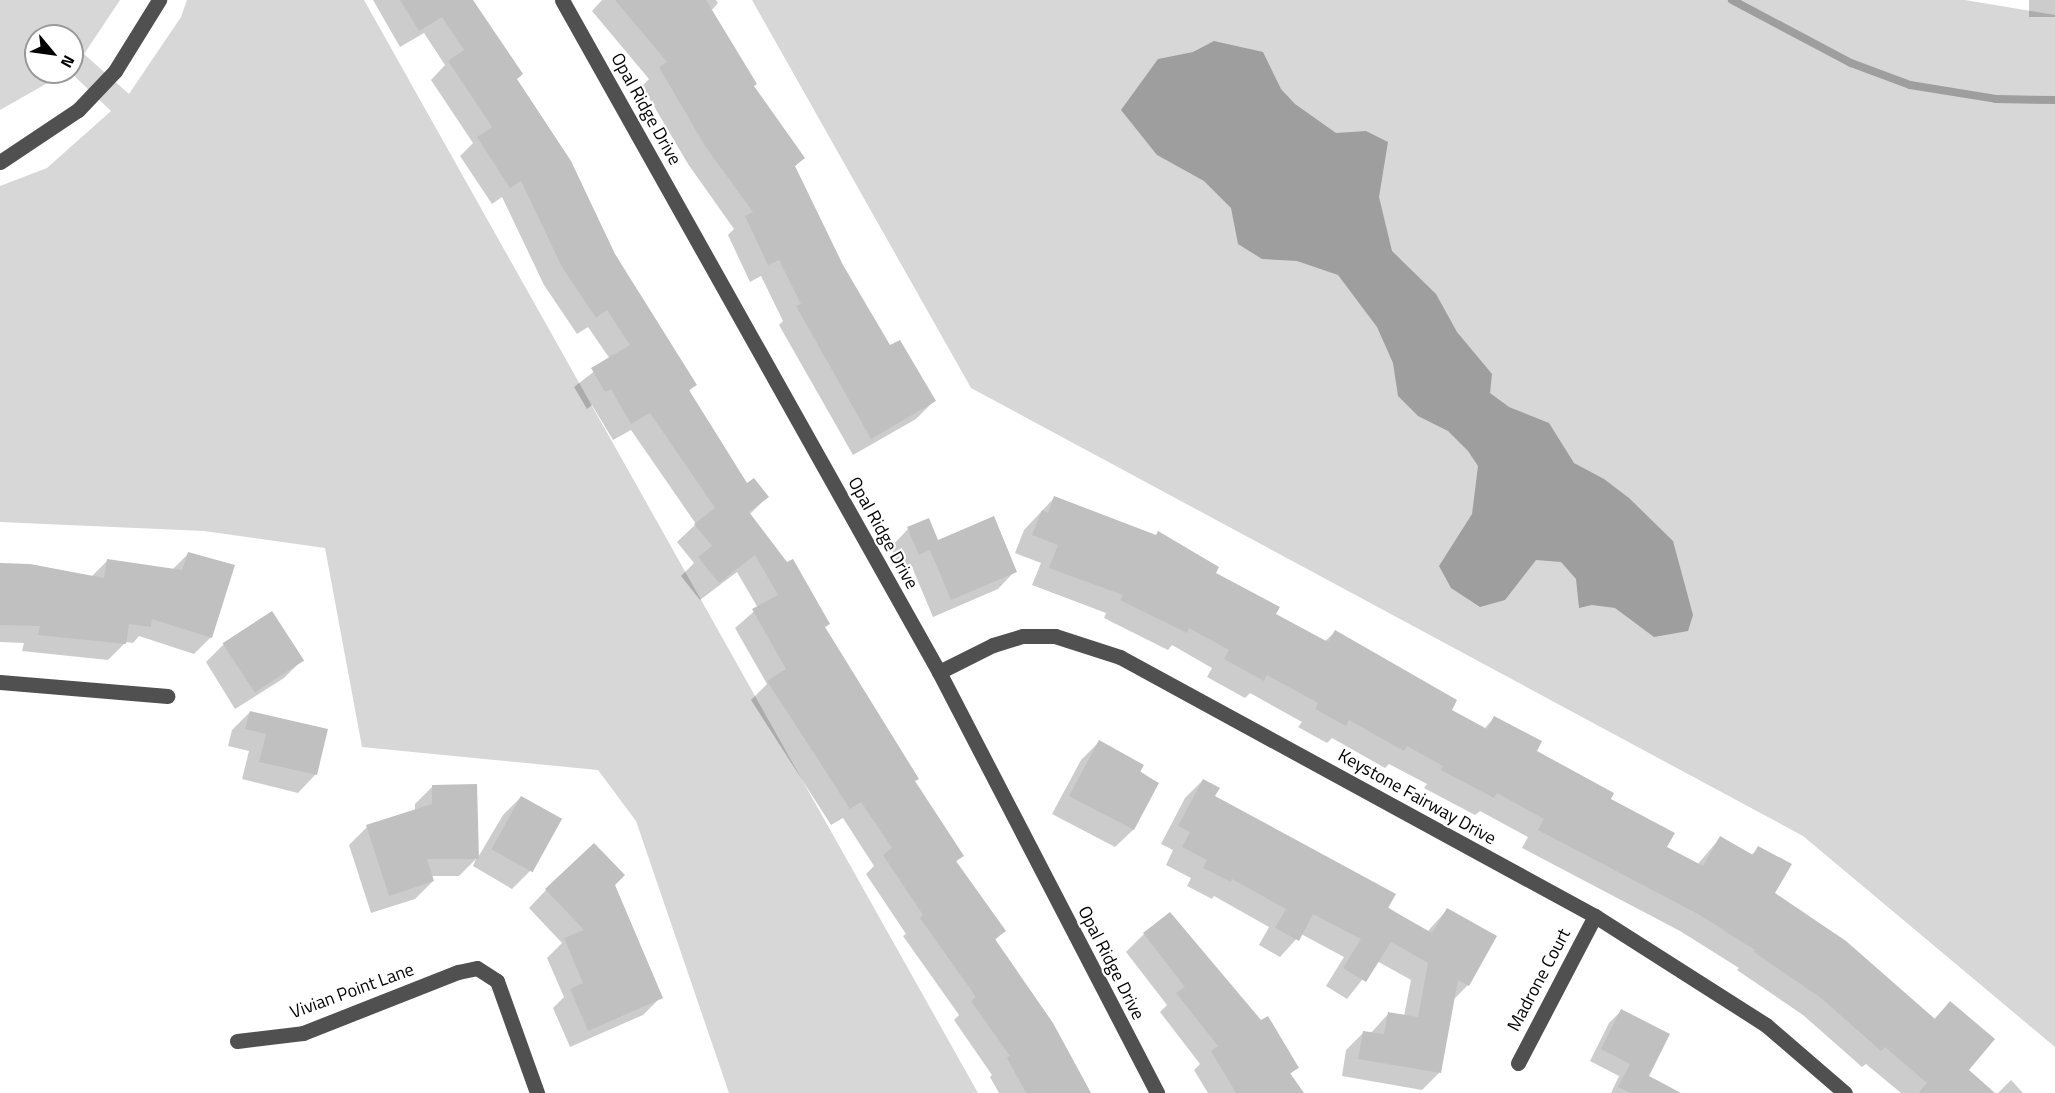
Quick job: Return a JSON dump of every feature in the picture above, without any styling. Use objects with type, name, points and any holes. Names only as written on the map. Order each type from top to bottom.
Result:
[{"type":"street","points":[[0,162],[78,110],[115,71],[159,0]]},
{"type":"street","name":"Opal Ridge Drive","points":[[562,0],[939,672],[1157,1093]]},
{"type":"street","name":"Keystone Fairway Drive","points":[[939,672],[993,645],[1023,636],[1055,636],[1120,657],[1595,916],[1766,1025],[1845,1093]]},
{"type":"street","points":[[0,681],[167,696]]},
{"type":"street","name":"Madrone Court","points":[[1518,1063],[1595,916]]},
{"type":"street","name":"Vivian Point Lane","points":[[237,1041],[303,1033],[458,972],[477,968],[497,981],[537,1093]]},
{"type":"shaded area","points":[[0,0],[120,0],[84,54],[84,24],[24,24],[24,84],[46,84],[0,110]]},
{"type":"shaded area","points":[[187,0],[364,0],[978,1093],[729,1093],[636,821],[598,770],[362,747],[325,548],[204,531],[0,522],[0,186],[47,168],[111,111],[83,84],[84,54],[129,94],[181,17]]},
{"type":"shaded area","points":[[752,0],[1965,0],[2055,15],[2055,1047],[1803,836],[971,388]]},
{"type":"shaded area","points":[[1214,41],[1263,52],[1281,89],[1295,104],[1336,133],[1366,131],[1388,142],[1379,197],[1392,251],[1436,294],[1457,332],[1492,374],[1490,393],[1509,407],[1549,423],[1574,463],[1604,479],[1629,498],[1673,541],[1693,615],[1688,631],[1654,637],[1615,608],[1592,605],[1579,608],[1576,579],[1561,562],[1536,560],[1505,600],[1480,607],[1451,588],[1439,566],[1472,514],[1478,466],[1468,451],[1448,431],[1418,416],[1398,396],[1393,363],[1377,327],[1338,275],[1297,261],[1262,259],[1238,244],[1231,208],[1204,181],[1157,155],[1121,110],[1158,59],[1193,52]]},
{"type":"building","points":[[400,0],[473,0],[523,74],[517,79],[571,161],[615,254],[697,385],[689,390],[747,483],[754,478],[769,497],[749,512],[787,562],[793,559],[830,624],[825,627],[919,779],[915,781],[964,856],[956,861],[1006,931],[995,939],[1053,1023],[1091,1093],[1026,1093],[1007,1058],[1010,1056],[971,1001],[976,997],[920,918],[923,915],[883,855],[892,848],[861,802],[850,809],[767,681],[786,669],[752,609],[778,595],[755,555],[719,583],[698,557],[712,546],[694,524],[715,508],[650,413],[631,424],[611,389],[605,392],[591,368],[630,345],[607,310],[596,318],[562,267],[521,181],[510,188],[477,137],[492,127],[448,61],[464,50],[442,17],[419,31]]},
{"type":"building","points":[[615,0],[706,0],[757,84],[754,86],[805,158],[795,166],[843,265],[890,345],[900,340],[936,401],[871,439],[796,306],[801,304],[779,260],[768,265],[745,216],[753,212],[705,146],[659,67],[667,62]]},
{"type":"building","points":[[1054,496],[1156,535],[1158,531],[1219,567],[1216,573],[1280,607],[1276,614],[1328,642],[1335,630],[1457,700],[1452,710],[1487,729],[1494,716],[1542,741],[1537,751],[1614,793],[1611,799],[1675,833],[1667,847],[1703,866],[1720,836],[1753,855],[1758,846],[1792,864],[1775,893],[1846,941],[1935,1019],[1950,1001],[1995,1039],[1969,1070],[1995,1093],[1918,1093],[1927,1083],[1885,1047],[1881,1051],[1821,998],[1754,952],[1755,950],[1698,914],[1538,830],[1544,819],[1497,793],[1494,798],[1441,770],[1443,766],[1407,746],[1404,751],[1349,720],[1346,726],[1315,709],[1318,703],[1267,675],[1264,681],[1224,659],[1229,650],[1189,628],[1187,633],[1120,600],[1123,595],[1049,568],[1058,545],[1032,535],[1042,510],[1048,513]]},
{"type":"building","points":[[994,516],[1017,572],[951,600],[930,550],[919,555],[907,527],[929,518],[938,540]]},
{"type":"building","points":[[188,552],[235,565],[212,638],[152,619],[151,627],[129,624],[126,644],[38,635],[40,626],[0,625],[0,563],[30,564],[104,578],[107,559],[182,570]]},
{"type":"building","points":[[272,611],[304,660],[255,693],[223,643]]},
{"type":"building","points":[[250,711],[328,729],[317,775],[259,762],[266,734],[245,729]]},
{"type":"building","points":[[1099,740],[1144,765],[1140,772],[1159,783],[1134,830],[1069,796]]},
{"type":"building","points":[[1203,779],[1220,788],[1215,796],[1396,894],[1388,908],[1432,933],[1447,908],[1497,936],[1469,986],[1458,980],[1441,1073],[1358,1059],[1363,1031],[1384,1034],[1388,1012],[1418,1017],[1428,963],[1391,942],[1366,982],[1343,968],[1361,939],[1313,914],[1299,941],[1275,928],[1286,909],[1232,879],[1231,882],[1203,868],[1207,860],[1182,847],[1190,832],[1178,826]]},
{"type":"building","points":[[477,784],[479,859],[427,859],[434,881],[389,896],[366,825],[432,804],[432,785]]},
{"type":"building","points":[[521,796],[562,819],[533,872],[491,849]]},
{"type":"building","points":[[594,843],[625,875],[615,885],[663,998],[588,1031],[570,989],[583,983],[564,938],[584,930],[545,889]]},
{"type":"building","points":[[1170,912],[1261,1020],[1268,1016],[1299,1068],[1290,1073],[1304,1093],[1236,1093],[1211,1051],[1218,1046],[1176,993],[1185,987],[1143,933]]},
{"type":"building","points":[[1621,1009],[1670,1034],[1649,1076],[1681,1093],[1630,1093],[1618,1087],[1630,1064],[1601,1049]]},
{"type":"waterway","points":[[1732,0],[1851,63],[1910,85],[1996,99],[2055,100]]}]
